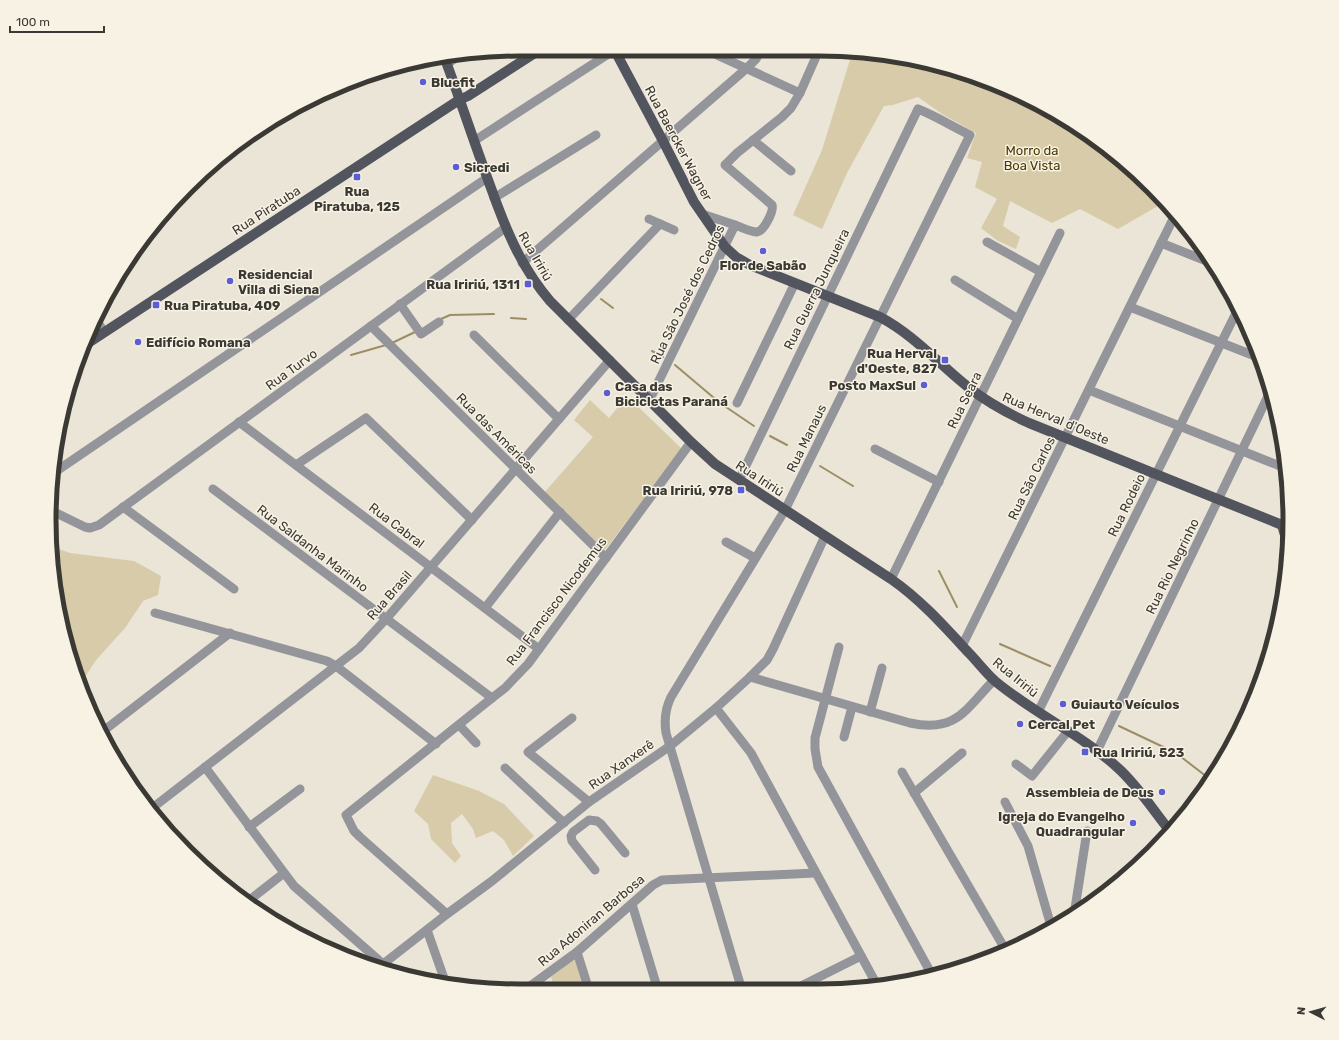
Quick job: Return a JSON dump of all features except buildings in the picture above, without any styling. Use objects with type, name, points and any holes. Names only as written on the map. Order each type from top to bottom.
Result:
[{"type":"main road","name":"Rua Piratuba","points":[[92,340],[459,100],[468,96],[530,56]]},
{"type":"main road","name":"Rua Baercker Wagner","points":[[617,56],[687,189],[725,247]]},
{"type":"main road","name":"Rua Iririú","points":[[446,62],[505,228],[522,263],[542,292],[568,320],[691,442],[716,464],[891,579],[913,596],[994,680],[1038,712],[1097,751],[1127,777],[1167,827]]},
{"type":"main road","name":"Rua Herval d'Oeste","points":[[725,247],[743,262],[892,323],[980,397],[1010,415],[1283,525]]},
{"type":"street","points":[[474,142],[605,56]]},
{"type":"street","points":[[719,56],[800,93]]},
{"type":"street","points":[[522,263],[663,141],[758,56]]},
{"type":"street","name":"Rua São José dos Cedros","points":[[649,401],[736,225],[759,232],[772,213],[772,205],[725,166],[737,153],[787,114],[800,93],[816,56]]},
{"type":"street","name":"Rua Manaus","points":[[740,984],[670,746],[665,725],[668,704],[785,510],[970,135],[918,109]]},
{"type":"street","name":"Rua Guerra Junqueira","points":[[739,480],[918,109]]},
{"type":"street","points":[[494,198],[596,135]]},
{"type":"street","points":[[753,140],[791,171]]},
{"type":"street","points":[[59,469],[487,178]]},
{"type":"street","points":[[702,214],[736,225]]},
{"type":"street","points":[[648,219],[674,230]]},
{"type":"street","name":"Rua São Carlos","points":[[962,646],[1173,220]]},
{"type":"street","points":[[568,320],[660,224]]},
{"type":"street","name":"Rua Turvo","points":[[56,513],[80,526],[90,528],[99,525],[505,228]]},
{"type":"street","name":"Rua Seara","points":[[891,579],[1060,232]]},
{"type":"street","points":[[987,242],[1041,272]]},
{"type":"street","points":[[1161,243],[1203,260]]},
{"type":"street","points":[[955,280],[1018,318]]},
{"type":"street","points":[[737,403],[795,283]]},
{"type":"street","points":[[400,304],[421,334],[439,322]]},
{"type":"street","points":[[1130,307],[1253,355]]},
{"type":"street","name":"Rua Rodeio","points":[[1038,712],[1235,315]]},
{"type":"street","points":[[99,325],[104,332]]},
{"type":"street","name":"Rua das Américas","points":[[370,326],[606,558]]},
{"type":"street","points":[[474,335],[559,419]]},
{"type":"street","name":"Rua Brasil","points":[[155,806],[359,648],[386,619],[610,360]]},
{"type":"street","points":[[1089,390],[1280,466]]},
{"type":"street","name":"Rua Rio Negrinho","points":[[1097,751],[1267,399]]},
{"type":"street","points":[[296,465],[366,418],[472,520]]},
{"type":"street","name":"Rua Cabral","points":[[239,422],[539,649]]},
{"type":"street","name":"Rua Francisco Nicodemus","points":[[446,914],[360,837],[354,831],[346,815],[436,744],[492,698],[519,673],[539,649],[691,442]]},
{"type":"street","points":[[875,450],[939,482]]},
{"type":"street","name":"Rua Saldanha Marinho","points":[[213,490],[492,698]]},
{"type":"street","points":[[123,507],[234,589]]},
{"type":"street","points":[[485,608],[560,512]]},
{"type":"street","name":"Rua Xanxerê","points":[[385,963],[446,914],[492,881],[590,802],[670,746],[750,678],[774,649],[825,536]]},
{"type":"street","points":[[726,542],[755,558]]},
{"type":"street","points":[[155,613],[320,658],[336,666],[436,744]]},
{"type":"street","points":[[106,729],[230,633]]},
{"type":"street","points":[[838,647],[815,738],[818,767],[929,970]]},
{"type":"street","points":[[870,712],[882,668]]},
{"type":"street","points":[[750,678],[918,725],[936,726],[949,723],[960,715],[994,680]]},
{"type":"street","points":[[844,737],[852,707]]},
{"type":"street","points":[[716,708],[741,738],[751,753],[874,981]]},
{"type":"street","points":[[572,718],[528,752],[590,802]]},
{"type":"street","points":[[459,725],[476,743]]},
{"type":"street","points":[[1016,764],[1032,776],[1068,731]]},
{"type":"street","points":[[914,793],[962,753]]},
{"type":"street","points":[[205,767],[284,874],[302,894],[375,960]]},
{"type":"street","points":[[505,768],[564,823]]},
{"type":"street","points":[[902,772],[1003,946]]},
{"type":"street","points":[[249,826],[300,789]]},
{"type":"street","points":[[1004,802],[1028,846],[1050,923]]},
{"type":"street","points":[[577,813],[585,823]]},
{"type":"street","points":[[595,870],[572,841],[572,832],[585,823],[592,820],[601,824],[625,854]]},
{"type":"street","points":[[1075,907],[1086,831]]},
{"type":"street","name":"Rua Adoniran Barbosa","points":[[533,984],[577,952],[653,885],[662,880],[815,873]]},
{"type":"street","points":[[252,898],[284,874]]},
{"type":"street","points":[[632,904],[656,984]]},
{"type":"street","points":[[427,930],[444,977]]},
{"type":"street","points":[[577,952],[587,984]]},
{"type":"street","points":[[805,984],[861,956]]},
{"type":"green space","name":"Morro da Boa Vista","points":[[851,57],[880,60],[910,65],[968,81],[997,91],[1051,118],[1077,134],[1125,171],[1160,205],[1118,229],[1080,209],[1052,223],[1010,201],[1003,226],[1020,237],[1016,249],[998,241],[981,228],[997,199],[975,187],[982,162],[967,158],[976,133],[942,114],[918,97],[893,105],[884,106],[847,173],[822,229],[793,215],[822,150]]},
{"type":"green space","points":[[627,396],[682,449],[605,550],[544,493],[593,437],[574,420],[590,400],[609,418]]},
{"type":"green space","points":[[57,548],[70,553],[134,561],[161,576],[158,595],[143,601],[125,628],[96,660],[84,678],[72,640],[65,611]]},
{"type":"green space","points":[[433,775],[479,791],[504,804],[534,836],[513,856],[504,840],[493,831],[476,838],[473,829],[462,814],[451,823],[452,843],[461,856],[455,863],[431,839],[428,824],[414,811]]},
{"type":"green space","points":[[575,958],[582,984],[553,984],[551,977]]},
{"type":"waterway","points":[[601,299],[613,308]]},
{"type":"waterway","points":[[441,319],[450,315],[494,314]]},
{"type":"waterway","points":[[511,318],[526,319]]},
{"type":"waterway","points":[[392,343],[415,332]]},
{"type":"waterway","points":[[351,355],[386,345]]},
{"type":"waterway","points":[[652,351],[663,357]]},
{"type":"waterway","points":[[675,365],[720,403],[754,426]]},
{"type":"waterway","points":[[770,436],[787,445]]},
{"type":"waterway","points":[[820,466],[853,486]]},
{"type":"waterway","points":[[939,571],[957,607]]},
{"type":"waterway","points":[[1000,644],[1050,666]]},
{"type":"waterway","points":[[1119,726],[1176,753],[1206,776]]},
{"type":"place","name":"Bluefit","points":[[423,82]]},
{"type":"place","name":"Sicredi","points":[[456,167]]},
{"type":"place","name":"Rua Piratuba, 125","points":[[357,177]]},
{"type":"place","name":"Flor de Sabão","points":[[763,251]]},
{"type":"place","name":"Residencial Villa di Siena","points":[[230,281]]},
{"type":"place","name":"Rua Iririú, 1311","points":[[528,284]]},
{"type":"place","name":"Rua Piratuba, 409","points":[[156,305]]},
{"type":"place","name":"Edifício Romana","points":[[138,342]]},
{"type":"place","name":"Rua Herval d'Oeste, 827","points":[[945,360]]},
{"type":"place","name":"Posto MaxSul","points":[[924,385]]},
{"type":"place","name":"Casa das Bicicletas Paraná","points":[[607,393]]},
{"type":"place","name":"Rua Iririú, 978","points":[[741,490]]},
{"type":"place","name":"Guiauto Veículos","points":[[1063,704]]},
{"type":"place","name":"Cercal Pet","points":[[1020,724]]},
{"type":"place","name":"Rua Iririú, 523","points":[[1085,752]]},
{"type":"place","name":"Assembleia de Deus","points":[[1162,792]]},
{"type":"place","name":"Igreja do Evangelho Quadrangular","points":[[1133,823]]}]
